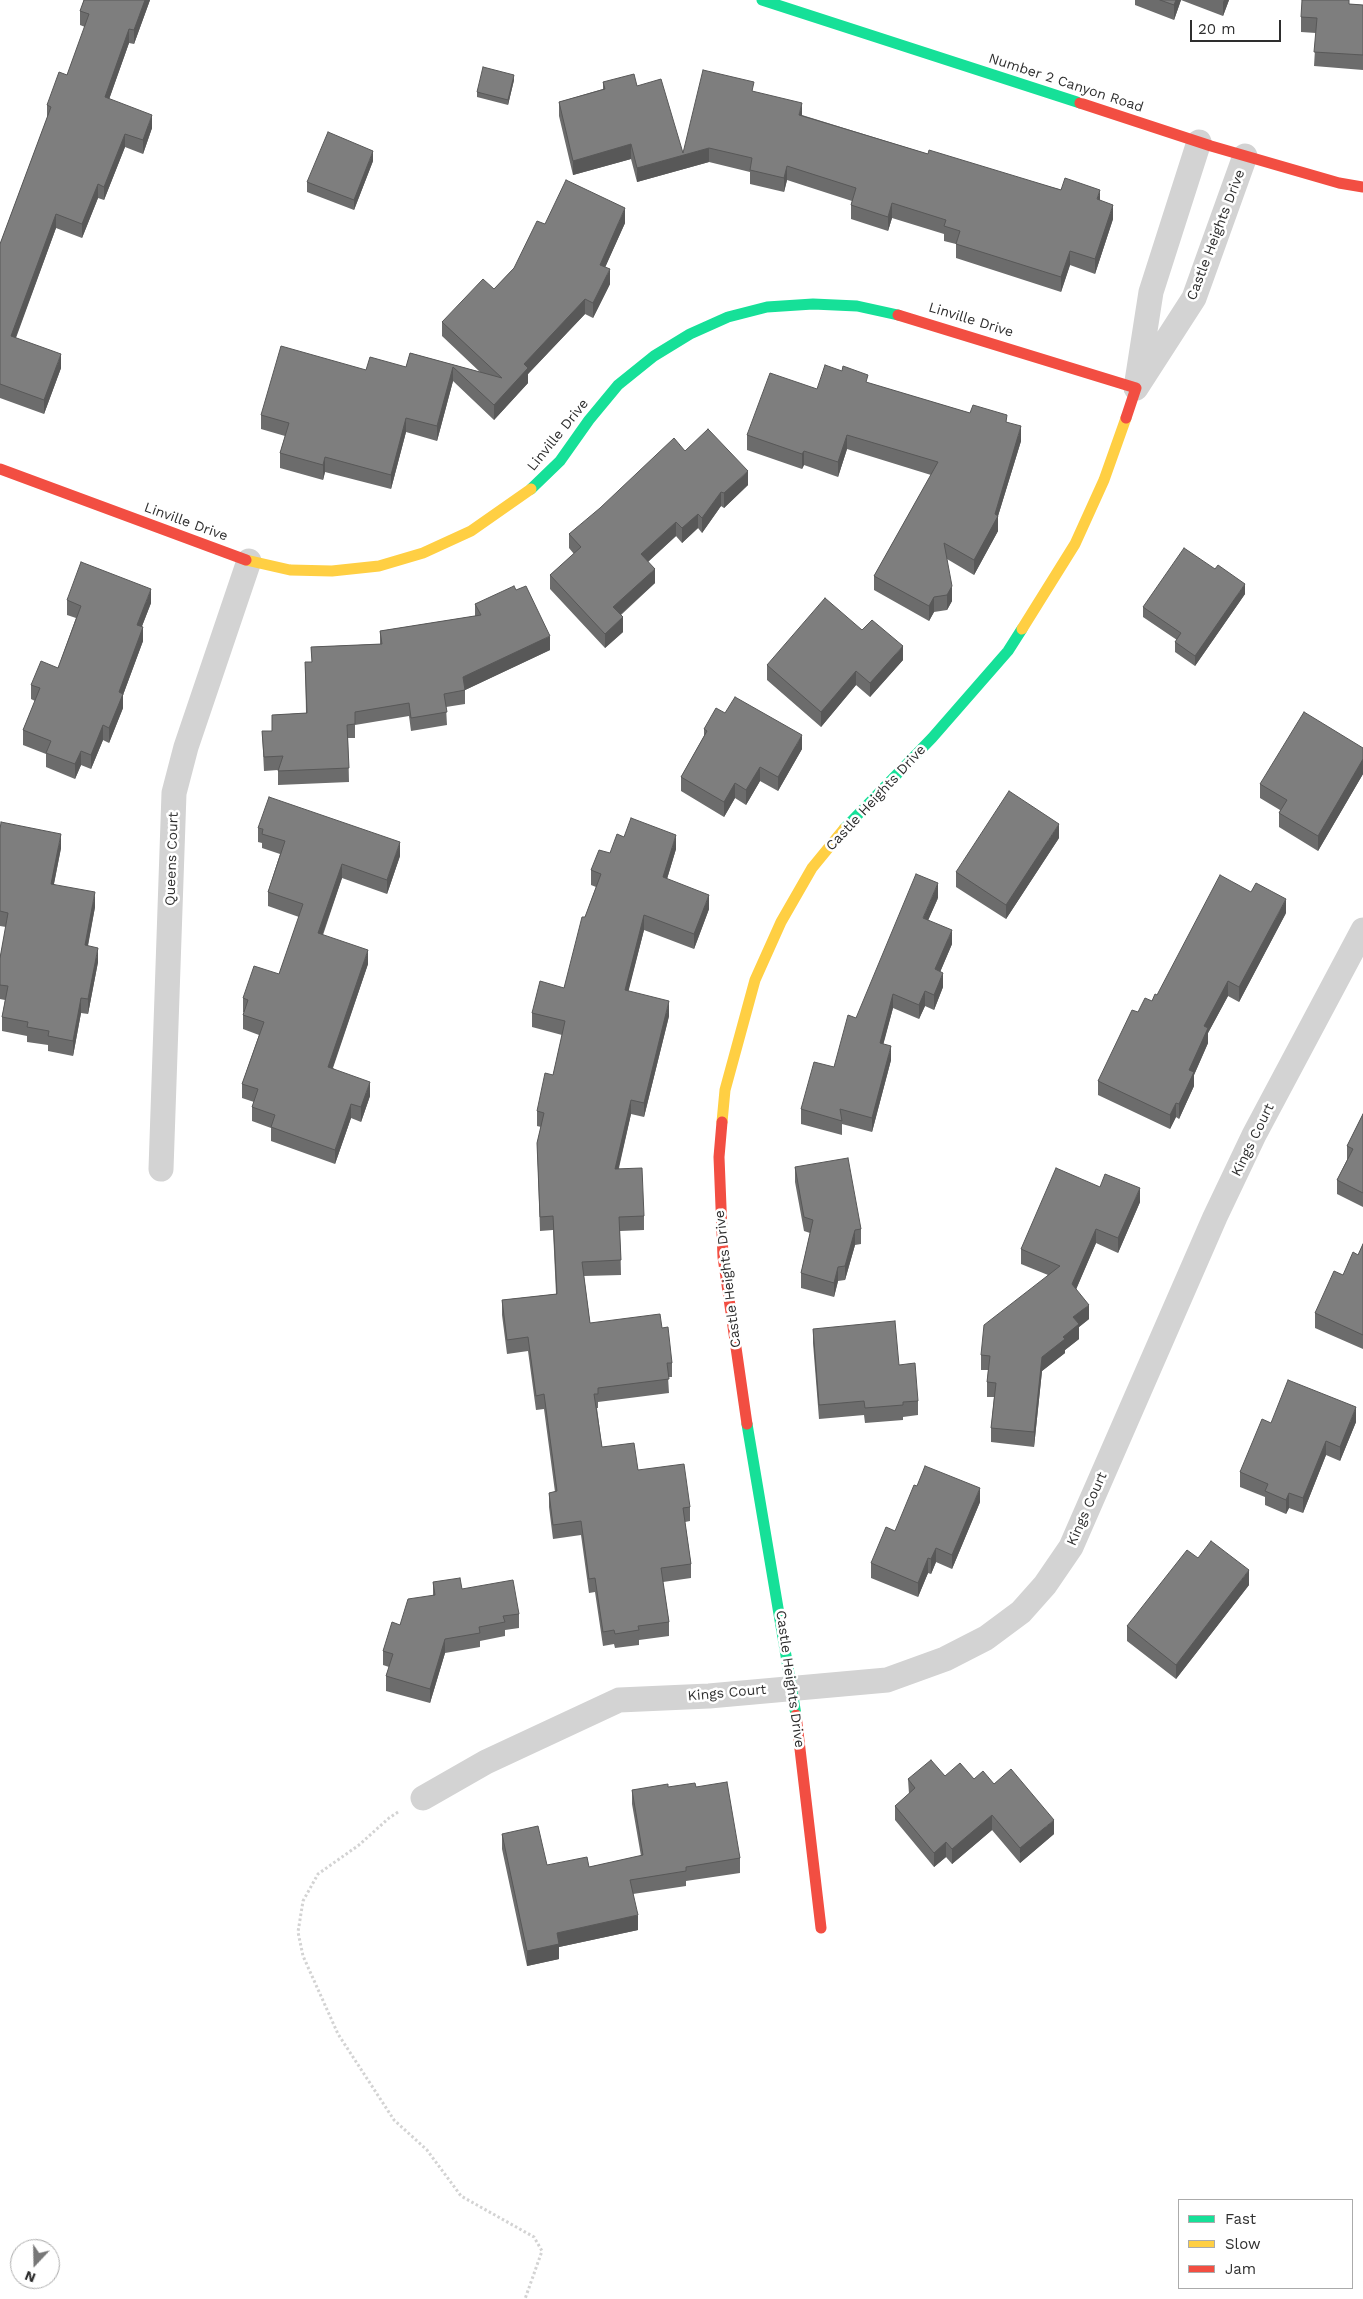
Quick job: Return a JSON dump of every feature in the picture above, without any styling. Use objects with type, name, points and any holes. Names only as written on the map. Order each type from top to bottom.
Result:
[{"type":"street","name":"Number 2 Canyon Road","points":[[762,0],[1199,142],[1339,183],[1363,187]]},
{"type":"street","name":"Castle Heights Drive","points":[[821,1928],[793,1687],[744,1406],[723,1257],[719,1157],[725,1090],[755,980],[781,922],[812,868],[847,825],[932,738],[1008,651],[1075,544],[1104,480],[1136,388],[1151,292],[1199,142]]},
{"type":"street","name":"Castle Heights Drive","points":[[1136,388],[1194,298],[1245,156]]},
{"type":"street","name":"Linville Drive","points":[[0,469],[249,561],[290,570],[332,571],[379,566],[423,553],[471,531],[511,505],[538,484],[560,461],[589,420],[618,385],[654,356],[690,334],[728,317],[767,307],[813,304],[866,308],[913,318],[1136,388]]},
{"type":"street","name":"Queens Court","points":[[161,1169],[174,793],[186,746],[249,561]]},
{"type":"street","name":"Kings Court","points":[[423,1798],[486,1762],[619,1700],[709,1696],[887,1680],[945,1659],[986,1638],[1021,1612],[1045,1585],[1071,1547],[1215,1217],[1254,1135],[1363,930]]},
{"type":"path","points":[[423,1798],[389,1818],[359,1845],[318,1874],[303,1902],[298,1932],[303,1956],[338,2034],[394,2120],[427,2150],[460,2196],[534,2237],[542,2251],[525,2299]]},
{"type":"building","points":[[84,0],[145,0],[134,30],[129,29],[105,97],[152,115],[143,140],[125,134],[104,187],[98,184],[82,224],[56,214],[11,336],[61,354],[44,400],[0,384],[0,244],[51,107],[47,105],[59,72],[67,75],[89,14],[80,11]]},
{"type":"building","points":[[1160,0],[1176,0],[1174,5]]},
{"type":"building","points":[[1302,0],[1349,0],[1349,4],[1363,5],[1363,55],[1314,52],[1317,18],[1301,17]]},
{"type":"building","points":[[483,67],[514,75],[508,100],[477,92]]},
{"type":"building","points":[[703,70],[754,82],[752,91],[802,103],[799,115],[928,154],[929,150],[1061,190],[1065,178],[1100,190],[1097,199],[1113,205],[1095,259],[1070,251],[1061,277],[956,244],[960,231],[944,226],[946,220],[892,203],[888,217],[851,205],[856,188],[787,166],[784,178],[750,170],[752,158],[709,148],[637,168],[631,144],[573,161],[559,102],[605,89],[603,82],[634,74],[637,86],[661,79],[683,153]]},
{"type":"building","points":[[328,132],[373,151],[354,200],[307,182]]},
{"type":"building","points":[[566,180],[625,208],[600,265],[610,269],[593,303],[585,299],[524,364],[528,368],[494,405],[453,367],[437,426],[406,418],[391,475],[325,457],[323,465],[280,453],[289,423],[261,415],[281,346],[366,370],[370,357],[406,367],[410,353],[502,378],[442,322],[483,279],[494,289],[514,268],[537,221],[545,224]]},
{"type":"building","points":[[825,365],[842,371],[843,366],[868,375],[866,382],[970,413],[973,405],[1007,415],[1006,422],[1021,426],[995,514],[998,516],[974,560],[944,543],[952,586],[947,595],[934,597],[929,606],[874,576],[938,462],[847,435],[838,462],[804,451],[802,454],[747,435],[770,373],[817,389]]},
{"type":"building","points":[[708,429],[748,471],[724,493],[721,492],[702,518],[698,514],[682,528],[676,522],[641,554],[655,569],[613,607],[623,617],[605,634],[550,575],[581,547],[569,534],[600,508],[674,438],[685,451]]},
{"type":"building","points":[[1184,548],[1215,569],[1218,565],[1245,584],[1195,656],[1175,642],[1181,633],[1143,607]]},
{"type":"building","points":[[81,562],[151,589],[137,625],[143,627],[119,692],[123,694],[109,728],[103,725],[91,755],[81,751],[75,764],[46,753],[51,741],[23,730],[40,688],[31,685],[41,661],[58,668],[81,606],[67,600]]},
{"type":"building","points":[[514,586],[516,590],[526,586],[550,636],[463,677],[465,690],[444,694],[447,712],[411,718],[409,703],[355,712],[355,724],[347,725],[349,768],[278,771],[283,756],[264,757],[262,731],[272,731],[272,715],[307,713],[305,662],[312,662],[311,647],[382,644],[380,631],[481,615],[475,604]]},
{"type":"building","points":[[825,598],[862,630],[872,620],[903,646],[870,683],[856,671],[821,712],[767,665]]},
{"type":"building","points":[[735,697],[802,735],[778,777],[760,767],[746,790],[735,783],[724,802],[681,777],[707,731],[704,729],[716,708],[725,713]]},
{"type":"building","points":[[1304,712],[1363,748],[1363,759],[1318,836],[1279,813],[1287,800],[1260,784]]},
{"type":"building","points":[[1009,791],[1059,824],[1006,905],[956,872]]},
{"type":"building","points":[[269,797],[400,842],[387,880],[342,864],[318,933],[368,950],[328,1067],[370,1082],[361,1107],[351,1104],[335,1150],[271,1127],[275,1115],[252,1107],[258,1089],[242,1084],[264,1022],[243,1015],[248,1000],[243,998],[254,966],[279,974],[303,904],[268,892],[285,841],[262,834],[263,829],[258,828]]},
{"type":"building","points":[[631,818],[676,835],[663,877],[709,895],[694,934],[644,915],[625,990],[669,1001],[644,1103],[631,1100],[615,1169],[642,1168],[644,1216],[619,1217],[621,1260],[582,1262],[590,1323],[660,1314],[662,1328],[668,1327],[672,1363],[667,1363],[669,1379],[598,1388],[598,1394],[594,1394],[602,1447],[634,1443],[638,1470],[684,1464],[690,1507],[683,1508],[691,1564],[661,1568],[669,1622],[638,1626],[639,1630],[615,1634],[614,1630],[603,1632],[595,1578],[589,1579],[581,1521],[553,1525],[549,1493],[557,1491],[544,1394],[536,1396],[528,1337],[507,1340],[502,1300],[557,1294],[553,1216],[540,1217],[537,1143],[544,1113],[537,1111],[545,1073],[553,1075],[565,1021],[532,1013],[540,981],[564,988],[582,917],[585,917],[601,874],[591,870],[599,850],[610,853],[617,834],[624,837]]},
{"type":"building","points":[[1,822],[61,834],[51,884],[95,892],[85,945],[98,948],[88,999],[81,998],[73,1041],[48,1036],[49,1031],[27,1027],[28,1022],[2,1017],[8,986],[0,985],[0,958],[8,913],[0,911]]},
{"type":"building","points":[[916,874],[938,883],[923,918],[952,930],[935,969],[943,973],[934,995],[925,991],[919,1005],[893,994],[880,1043],[891,1046],[872,1118],[840,1109],[842,1121],[801,1109],[814,1062],[834,1067],[848,1015],[856,1018]]},
{"type":"building","points":[[1220,875],[1251,892],[1256,883],[1286,899],[1239,987],[1228,981],[1204,1026],[1208,1028],[1189,1070],[1194,1072],[1179,1104],[1176,1103],[1170,1115],[1098,1081],[1132,1010],[1138,1012],[1145,998],[1152,1001],[1155,994],[1157,995]]},
{"type":"building","points":[[1363,1114],[1363,1193],[1337,1180],[1353,1149],[1347,1146]]},
{"type":"building","points":[[848,1158],[861,1229],[855,1230],[845,1266],[838,1267],[834,1283],[801,1273],[813,1220],[804,1217],[795,1167]]},
{"type":"building","points":[[1056,1168],[1100,1187],[1105,1174],[1140,1188],[1118,1238],[1096,1229],[1072,1284],[1089,1305],[1073,1317],[1079,1324],[1063,1337],[1065,1339],[1042,1357],[1034,1432],[991,1428],[996,1383],[987,1382],[990,1356],[981,1355],[984,1325],[1060,1266],[1021,1249]]},
{"type":"building","points":[[1363,1244],[1363,1335],[1315,1313],[1334,1271],[1343,1275],[1353,1252],[1358,1255]]},
{"type":"building","points":[[895,1321],[899,1365],[915,1363],[918,1401],[903,1402],[903,1405],[865,1408],[864,1401],[819,1405],[813,1329]]},
{"type":"building","points":[[1288,1380],[1356,1407],[1340,1447],[1326,1441],[1303,1498],[1289,1493],[1286,1500],[1265,1491],[1268,1484],[1240,1472],[1262,1419],[1271,1423]]},
{"type":"building","points":[[925,1466],[980,1488],[952,1555],[936,1548],[931,1559],[928,1558],[918,1583],[871,1563],[886,1527],[895,1531],[914,1485],[917,1486]]},
{"type":"building","points":[[1211,1541],[1249,1570],[1176,1665],[1127,1626],[1187,1550],[1198,1558]]},
{"type":"building","points":[[460,1578],[462,1589],[513,1580],[519,1614],[503,1616],[505,1622],[479,1627],[480,1633],[445,1639],[430,1689],[386,1676],[393,1654],[383,1651],[392,1622],[400,1625],[408,1599],[435,1595],[433,1582]]},
{"type":"building","points":[[931,1760],[945,1776],[960,1763],[974,1779],[983,1771],[994,1784],[1011,1769],[1054,1820],[1020,1848],[992,1815],[952,1849],[946,1842],[934,1853],[895,1806],[915,1788],[908,1779]]},
{"type":"building","points":[[727,1782],[740,1858],[686,1867],[686,1871],[630,1880],[638,1915],[557,1933],[559,1944],[527,1951],[502,1834],[538,1826],[547,1865],[587,1857],[589,1867],[643,1855],[632,1790],[668,1784],[668,1787],[695,1783],[696,1787]]},
{"type":"traffic: fast","points":[[762,0],[1080,103]]},
{"type":"traffic: fast","points":[[531,489],[560,461],[589,420],[618,385],[654,356],[690,334],[728,317],[767,307],[813,304],[857,306],[898,315]]},
{"type":"traffic: fast","points":[[844,829],[932,738],[1008,651],[1022,629]]},
{"type":"traffic: fast","points":[[747,1424],[796,1715]]},
{"type":"traffic: slow","points":[[1022,629],[1075,544],[1104,480],[1126,418]]},
{"type":"traffic: slow","points":[[246,560],[290,570],[332,571],[379,566],[423,553],[471,531],[531,489]]},
{"type":"traffic: slow","points":[[722,1122],[725,1090],[755,980],[781,922],[812,868],[844,829]]},
{"type":"traffic: jam","points":[[1080,103],[1211,146],[1339,183],[1363,187]]},
{"type":"traffic: jam","points":[[898,315],[1136,388],[1126,418]]},
{"type":"traffic: jam","points":[[0,469],[246,560]]},
{"type":"traffic: jam","points":[[722,1122],[719,1157],[723,1257],[747,1424]]},
{"type":"traffic: jam","points":[[796,1715],[821,1928]]}]
